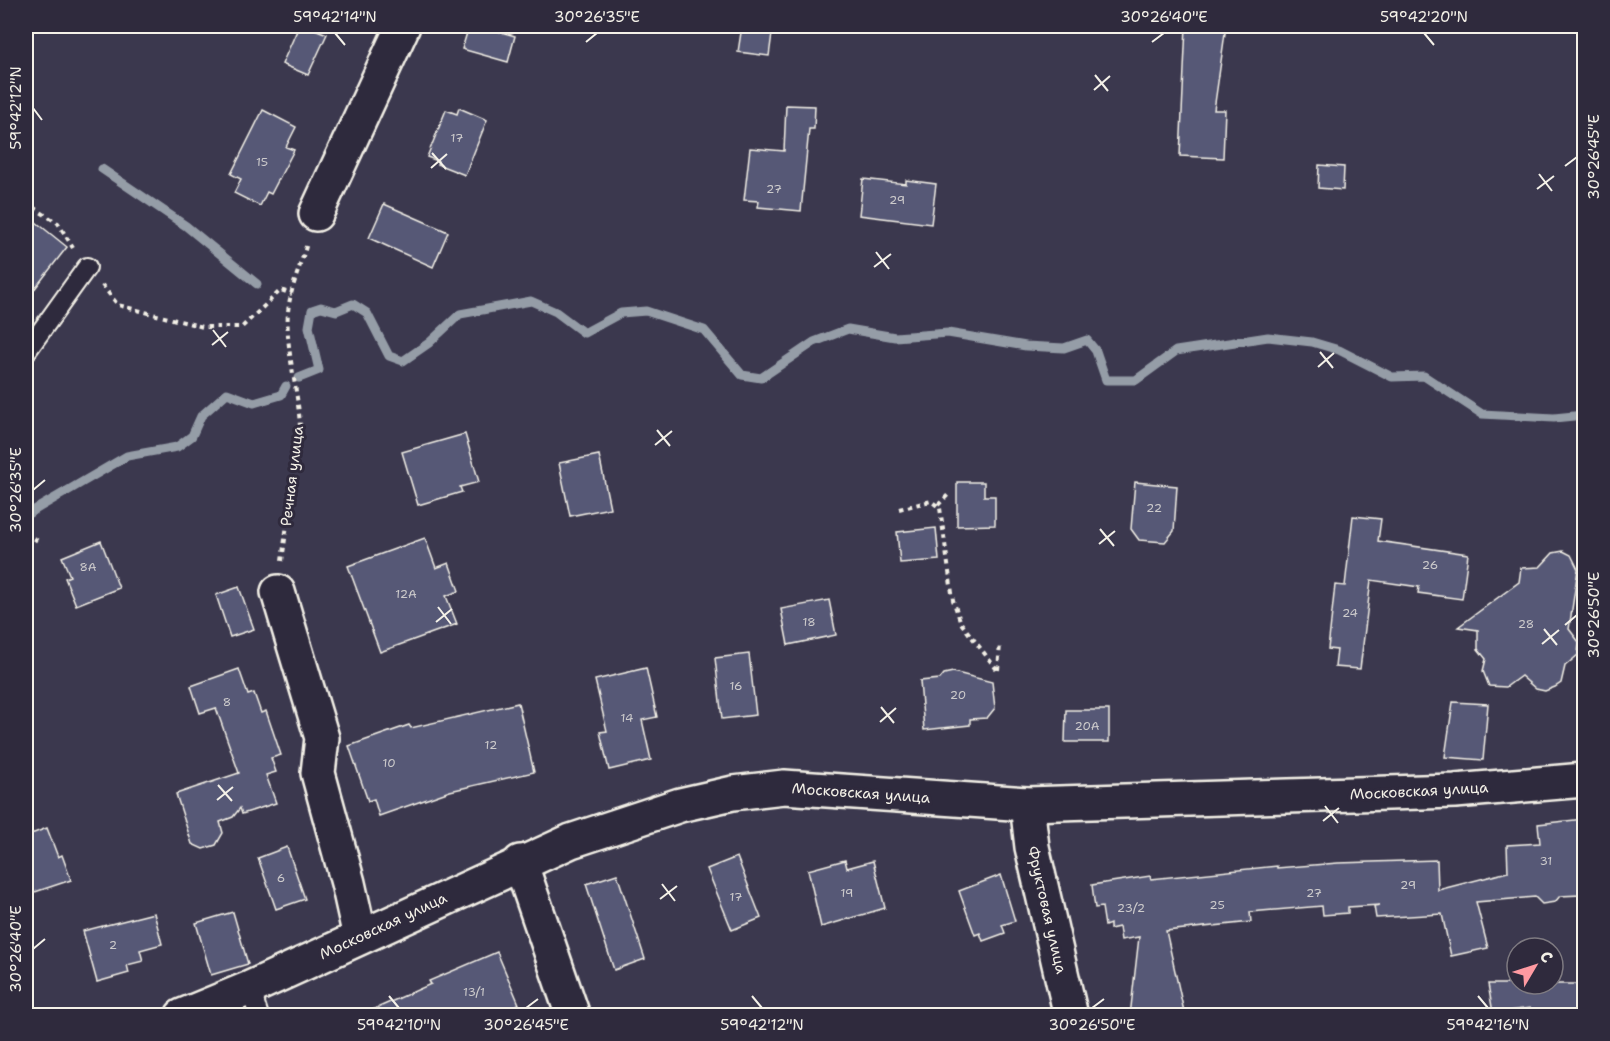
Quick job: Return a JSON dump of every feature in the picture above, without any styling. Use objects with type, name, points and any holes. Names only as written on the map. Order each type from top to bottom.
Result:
[{"type":"street","points":[[316,214],[403,26]]},
{"type":"street","points":[[278,592],[322,738],[318,773],[360,937]]},
{"type":"street","name":"Московская улица","points":[[182,1016],[255,1002],[360,937],[520,862],[630,820],[680,805],[759,789],[784,787],[1027,804],[1455,791],[1584,780]]},
{"type":"street","name":"Фруктовая улица","points":[[1027,804],[1032,847],[1071,1016]]},
{"type":"street","points":[[520,862],[573,1016]]},
{"type":"lane","points":[[26,352],[87,267]]},
{"type":"path","points":[[26,203],[58,223],[87,267],[118,304],[203,327],[242,327],[281,290],[292,294]]},
{"type":"path","name":"Речная улица","points":[[278,592],[300,429],[292,378],[288,311],[316,214]]},
{"type":"path","points":[[938,505],[950,493]]},
{"type":"path","points":[[899,509],[931,501],[938,505]]},
{"type":"path","points":[[938,505],[953,600],[961,623],[998,671],[1000,644]]},
{"type":"path","points":[[26,533],[41,543]]},
{"type":"building","points":[[299,26],[307,26],[327,34],[308,75],[282,64]]},
{"type":"building","points":[[469,26],[480,26],[515,36],[508,62],[462,49]]},
{"type":"building","points":[[742,26],[773,26],[769,56],[738,52]]},
{"type":"building","points":[[1186,26],[1226,26],[1214,110],[1225,110],[1223,158],[1180,156]]},
{"type":"building","points":[[786,105],[815,106],[814,129],[809,129],[801,211],[758,207],[759,201],[744,200],[750,148],[784,151]]},
{"type":"building","points":[[459,108],[487,120],[465,175],[437,164],[438,161],[427,157],[446,110],[457,114]]},
{"type":"building","points":[[263,110],[296,127],[286,147],[294,150],[271,194],[267,192],[260,206],[234,193],[241,179],[231,174]]},
{"type":"building","points":[[1319,165],[1344,167],[1343,190],[1318,188]]},
{"type":"building","points":[[863,179],[906,184],[906,180],[936,184],[931,224],[859,215]]},
{"type":"building","points":[[384,204],[448,232],[433,267],[369,238]]},
{"type":"building","points":[[26,214],[67,247],[26,300]]},
{"type":"building","points":[[465,434],[479,482],[460,487],[462,492],[418,505],[402,452]]},
{"type":"building","points":[[599,455],[610,508],[570,516],[559,463]]},
{"type":"building","points":[[957,482],[984,482],[984,496],[995,496],[995,525],[957,526]]},
{"type":"building","points":[[1135,482],[1177,486],[1174,531],[1165,542],[1139,540],[1131,529]]},
{"type":"building","points":[[1353,516],[1381,519],[1378,541],[1468,554],[1462,599],[1418,593],[1419,587],[1371,580],[1360,669],[1335,667],[1337,650],[1328,649],[1335,585],[1345,586]]},
{"type":"building","points":[[936,528],[939,560],[900,563],[897,532]]},
{"type":"building","points":[[425,538],[436,568],[449,563],[459,591],[446,596],[457,624],[380,652],[348,566]]},
{"type":"building","points":[[101,541],[119,588],[76,605],[65,578],[70,576],[62,557]]},
{"type":"building","points":[[1563,551],[1571,555],[1578,569],[1569,629],[1579,642],[1578,655],[1565,666],[1561,683],[1545,691],[1536,689],[1521,676],[1506,687],[1489,686],[1483,671],[1486,659],[1478,649],[1478,630],[1458,627],[1519,582],[1521,568],[1540,567],[1553,553]]},
{"type":"building","points":[[239,587],[254,629],[230,637],[216,595]]},
{"type":"building","points":[[829,600],[836,635],[788,645],[781,609]]},
{"type":"building","points":[[749,654],[756,715],[722,719],[715,658]]},
{"type":"building","points":[[646,668],[657,717],[642,720],[651,760],[609,770],[600,732],[607,731],[595,680]]},
{"type":"building","points":[[239,669],[248,695],[254,693],[261,713],[266,711],[281,755],[271,758],[276,772],[266,775],[276,803],[242,814],[240,808],[233,817],[220,822],[223,833],[216,845],[203,849],[192,844],[176,794],[239,773],[216,708],[200,713],[191,686]]},
{"type":"building","points":[[953,672],[992,682],[995,708],[987,718],[970,719],[970,725],[924,730],[920,681],[940,679],[944,674]]},
{"type":"building","points":[[1453,702],[1488,704],[1483,760],[1445,757]]},
{"type":"building","points":[[518,703],[534,772],[450,791],[379,816],[374,799],[368,801],[349,746],[409,725],[411,728]]},
{"type":"building","points":[[1066,710],[1109,710],[1109,742],[1065,742]]},
{"type":"building","points":[[1584,819],[1584,885],[1580,886],[1580,895],[1560,896],[1555,902],[1542,904],[1535,897],[1476,902],[1488,948],[1451,956],[1442,914],[1376,918],[1374,906],[1380,905],[1348,907],[1348,913],[1323,915],[1322,906],[1250,912],[1251,922],[1166,931],[1185,1016],[1130,1016],[1139,937],[1121,940],[1119,927],[1110,929],[1110,924],[1105,926],[1102,907],[1095,908],[1092,885],[1150,876],[1151,879],[1277,866],[1277,868],[1338,863],[1437,860],[1438,890],[1508,872],[1507,845],[1540,843],[1538,824]]},
{"type":"building","points":[[47,828],[58,857],[62,855],[71,880],[26,895],[26,836]]},
{"type":"building","points":[[287,847],[305,899],[276,909],[258,858]]},
{"type":"building","points":[[737,857],[761,918],[732,930],[707,869]]},
{"type":"building","points":[[845,860],[847,868],[873,861],[885,908],[821,927],[808,870]]},
{"type":"building","points":[[617,874],[645,959],[614,970],[586,884]]},
{"type":"building","points":[[1001,875],[1015,921],[1002,925],[1005,933],[983,941],[980,933],[975,935],[959,891]]},
{"type":"building","points":[[233,912],[248,964],[211,975],[196,923]]},
{"type":"building","points":[[154,913],[162,944],[140,950],[143,961],[127,965],[129,973],[97,982],[83,931]]},
{"type":"building","points":[[497,952],[519,1004],[491,1016],[359,1016],[431,984],[429,981]]},
{"type":"building","points":[[1488,984],[1505,984],[1505,996],[1565,996],[1565,984],[1584,984],[1581,1016],[1530,1016],[1530,1008],[1493,1013]]},
{"type":"waterway","points":[[102,169],[186,226],[257,284]]},
{"type":"waterway","points":[[299,378],[319,370],[309,327],[312,310],[321,307],[336,311],[353,304],[367,313],[389,356],[403,361],[429,343],[460,314],[531,301],[556,312],[584,333],[621,313],[646,311],[704,330],[742,375],[761,378],[814,342],[848,329],[895,337],[948,333],[1026,346],[1064,348],[1087,340],[1096,351],[1106,380],[1136,380],[1176,351],[1268,337],[1312,342],[1339,350],[1392,377],[1424,376],[1482,414],[1554,418],[1584,415]]},
{"type":"waterway","points":[[26,515],[127,456],[177,447],[192,436],[201,416],[227,393],[254,403],[281,395],[286,386]]}]
